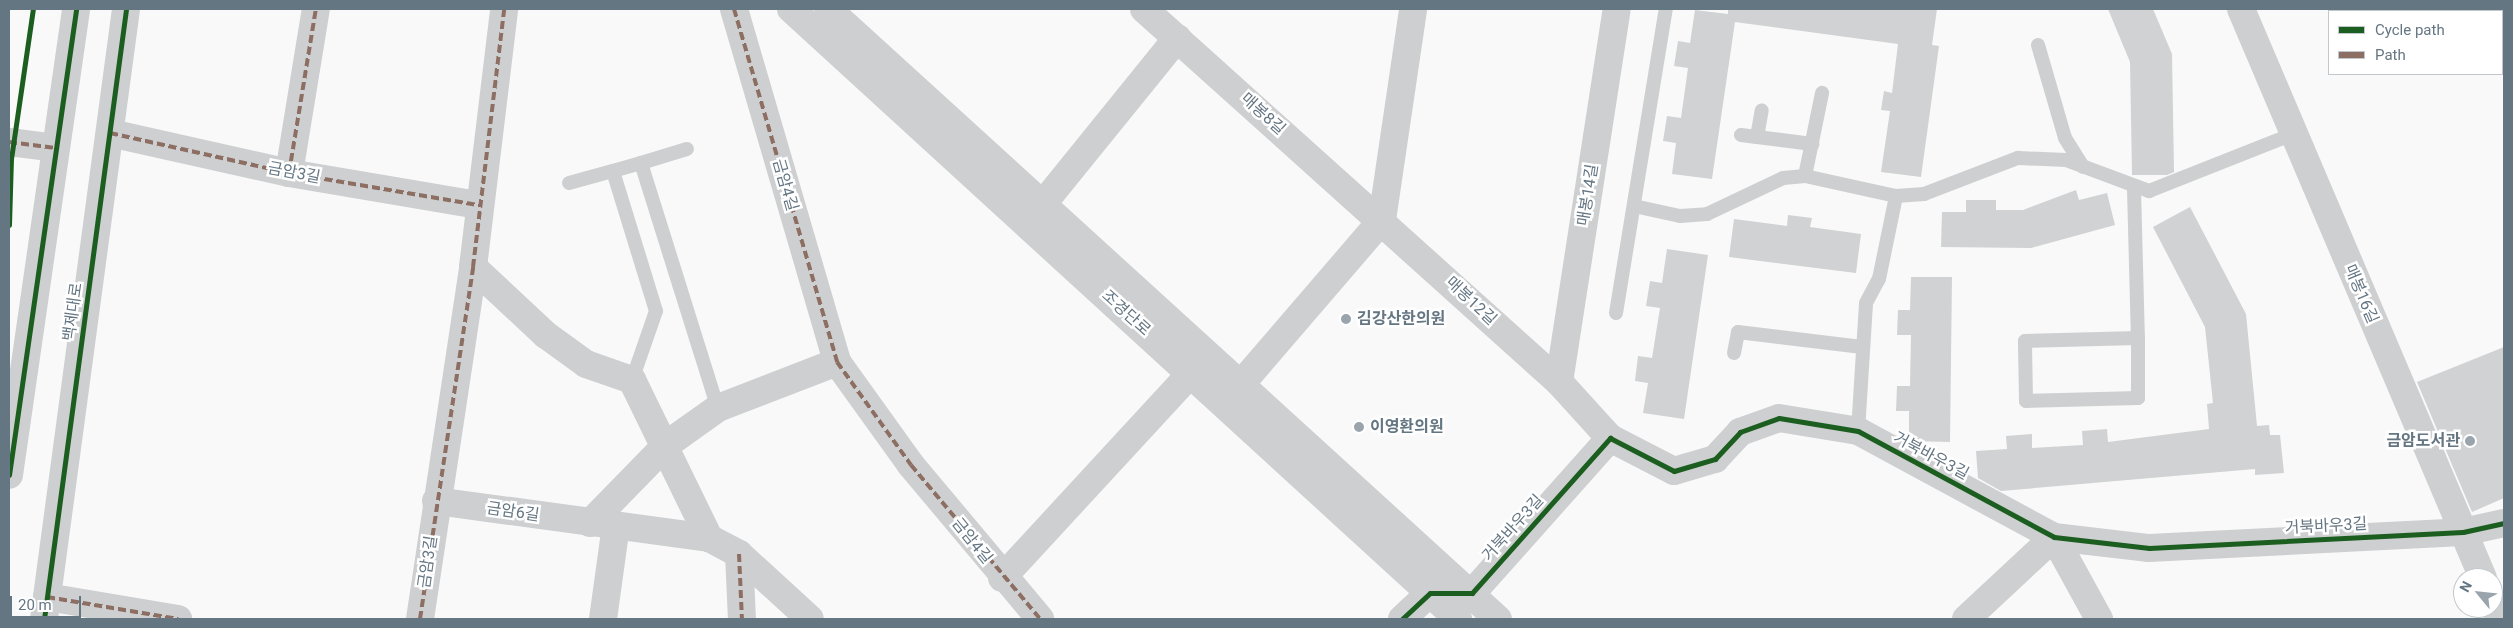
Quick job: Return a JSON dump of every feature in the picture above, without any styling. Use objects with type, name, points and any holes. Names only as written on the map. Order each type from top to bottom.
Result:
[{"type":"street","points":[[9,475],[76,9]]},
{"type":"street","name":"백제대로","points":[[46,608],[126,9]]},
{"type":"street","points":[[289,172],[316,9]]},
{"type":"street","name":"금암3길","points":[[420,619],[436,501],[473,267],[504,9]]},
{"type":"street","name":"금암4길","points":[[734,9],[837,362],[911,465],[1002,578],[1040,619]]},
{"type":"street","name":"조경단로","points":[[790,9],[1192,372],[1458,619]]},
{"type":"street","name":"조경단로","points":[[828,9],[1472,593],[1498,619]]},
{"type":"street","name":"매봉8길","points":[[1144,9],[1382,220]]},
{"type":"street","points":[[1242,384],[1382,220],[1413,9]]},
{"type":"street","name":"매봉14길","points":[[1559,382],[1617,9]]},
{"type":"street","name":"매봉16길","points":[[2241,9],[2479,568]]},
{"type":"street","points":[[1042,205],[1177,38]]},
{"type":"street","name":"금암3길","points":[[110,133],[289,172],[480,205]]},
{"type":"street","points":[[9,142],[56,148]]},
{"type":"street","name":"매봉12길","points":[[1382,220],[1559,382],[1610,438]]},
{"type":"street","points":[[473,267],[546,336],[586,364],[632,380],[666,445],[709,538]]},
{"type":"street","points":[[590,523],[666,445],[718,408],[837,362]]},
{"type":"street","points":[[1002,578],[1192,372]]},
{"type":"street","name":"거북바우3길","points":[[1472,593],[1610,438],[1674,471],[1715,459],[1740,432],[1779,418],[1858,431],[2054,537],[2149,548],[2463,532],[2504,523]]},
{"type":"street","name":"금암6길","points":[[436,501],[709,538],[739,554],[810,619]]},
{"type":"street","points":[[603,619],[616,525]]},
{"type":"street","points":[[1966,619],[2054,537],[2100,619]]},
{"type":"street","points":[[739,554],[742,619]]},
{"type":"street","points":[[1402,619],[1430,593],[1472,593]]},
{"type":"street","points":[[46,608],[178,619]]},
{"type":"lane","points":[[1616,313],[1634,206],[1659,30],[1666,9]]},
{"type":"lane","points":[[2038,45],[2066,138],[2083,167]]},
{"type":"lane","points":[[1806,176],[1822,93]]},
{"type":"lane","points":[[1757,137],[1762,110]]},
{"type":"lane","points":[[1634,206],[1680,216],[1707,214],[1783,178],[1806,176],[1896,196],[1933,192],[2018,158],[2066,160],[2134,189],[2167,187],[2293,134]]},
{"type":"lane","points":[[1741,135],[1812,144]]},
{"type":"lane","points":[[569,183],[687,149]]},
{"type":"lane","points":[[641,163],[718,408]]},
{"type":"lane","points":[[613,171],[656,310],[632,380]]},
{"type":"lane","points":[[2134,189],[2138,338],[2138,398],[2026,401],[2025,341],[2138,338]]},
{"type":"lane","points":[[1858,431],[1866,304],[1882,271],[1896,196]]},
{"type":"lane","points":[[1734,353],[1738,332],[1862,347]]},
{"type":"building","points":[[1728,9],[1937,9],[1932,45],[1939,46],[1921,177],[1881,172],[1890,111],[1881,110],[1884,91],[1892,93],[1898,44],[1735,22],[1712,179],[1672,174],[1676,143],[1663,141],[1667,116],[1681,118],[1688,68],[1674,66],[1678,41],[1690,43],[1695,10],[1728,14]]},
{"type":"building","points":[[2108,9],[2153,9],[2172,54],[2174,172],[2167,175],[2132,175],[2130,62]]},
{"type":"building","points":[[2076,190],[2079,200],[2107,193],[2115,225],[2031,248],[1941,247],[1942,212],[1966,212],[1966,200],[1996,200],[1996,210],[2023,210]]},
{"type":"building","points":[[2190,207],[2246,314],[2257,426],[2269,425],[2270,435],[2280,435],[2284,473],[2255,475],[2255,469],[2001,491],[1978,478],[1976,451],[2007,449],[2006,436],[2032,434],[2032,448],[2083,445],[2082,431],[2107,429],[2108,442],[2209,429],[2207,404],[2213,403],[2205,327],[2153,227]]},
{"type":"building","points":[[1788,215],[1812,218],[1810,227],[1861,234],[1856,273],[1729,257],[1734,219],[1787,226]]},
{"type":"building","points":[[1667,249],[1708,255],[1684,419],[1643,413],[1648,383],[1635,381],[1638,356],[1652,358],[1660,308],[1646,306],[1650,281],[1662,283]]},
{"type":"building","points":[[1911,277],[1952,277],[1950,442],[1909,441],[1909,411],[1896,411],[1897,386],[1910,386],[1911,335],[1897,335],[1898,310],[1910,310]]},
{"type":"building","name":"금암도서관","points":[[2504,347],[2504,498],[2472,512],[2417,382]]},
{"type":"marked path","points":[[289,173],[316,9]]},
{"type":"marked path","points":[[420,619],[473,267],[504,9]]},
{"type":"marked path","points":[[734,9],[837,362],[911,465],[1040,619]]},
{"type":"marked path","points":[[110,133],[289,173],[479,205]]},
{"type":"marked path","points":[[9,142],[56,148]]},
{"type":"marked path","points":[[739,554],[742,619]]},
{"type":"marked path","points":[[47,597],[178,619]]},
{"type":"cycle path","points":[[9,225],[11,159],[33,9]]},
{"type":"cycle path","points":[[9,475],[76,9]]},
{"type":"cycle path","points":[[44,619],[126,9]]},
{"type":"cycle path","points":[[1402,619],[1430,593],[1472,593],[1610,438],[1674,471],[1715,459],[1740,432],[1779,418],[1858,431],[2054,537],[2149,548],[2463,532],[2504,523]]},
{"type":"place","name":"김강산한의원","points":[[1346,319]]},
{"type":"place","name":"이영환의원","points":[[1359,427]]},
{"type":"place","name":"금암도서관","points":[[2470,441]]}]
